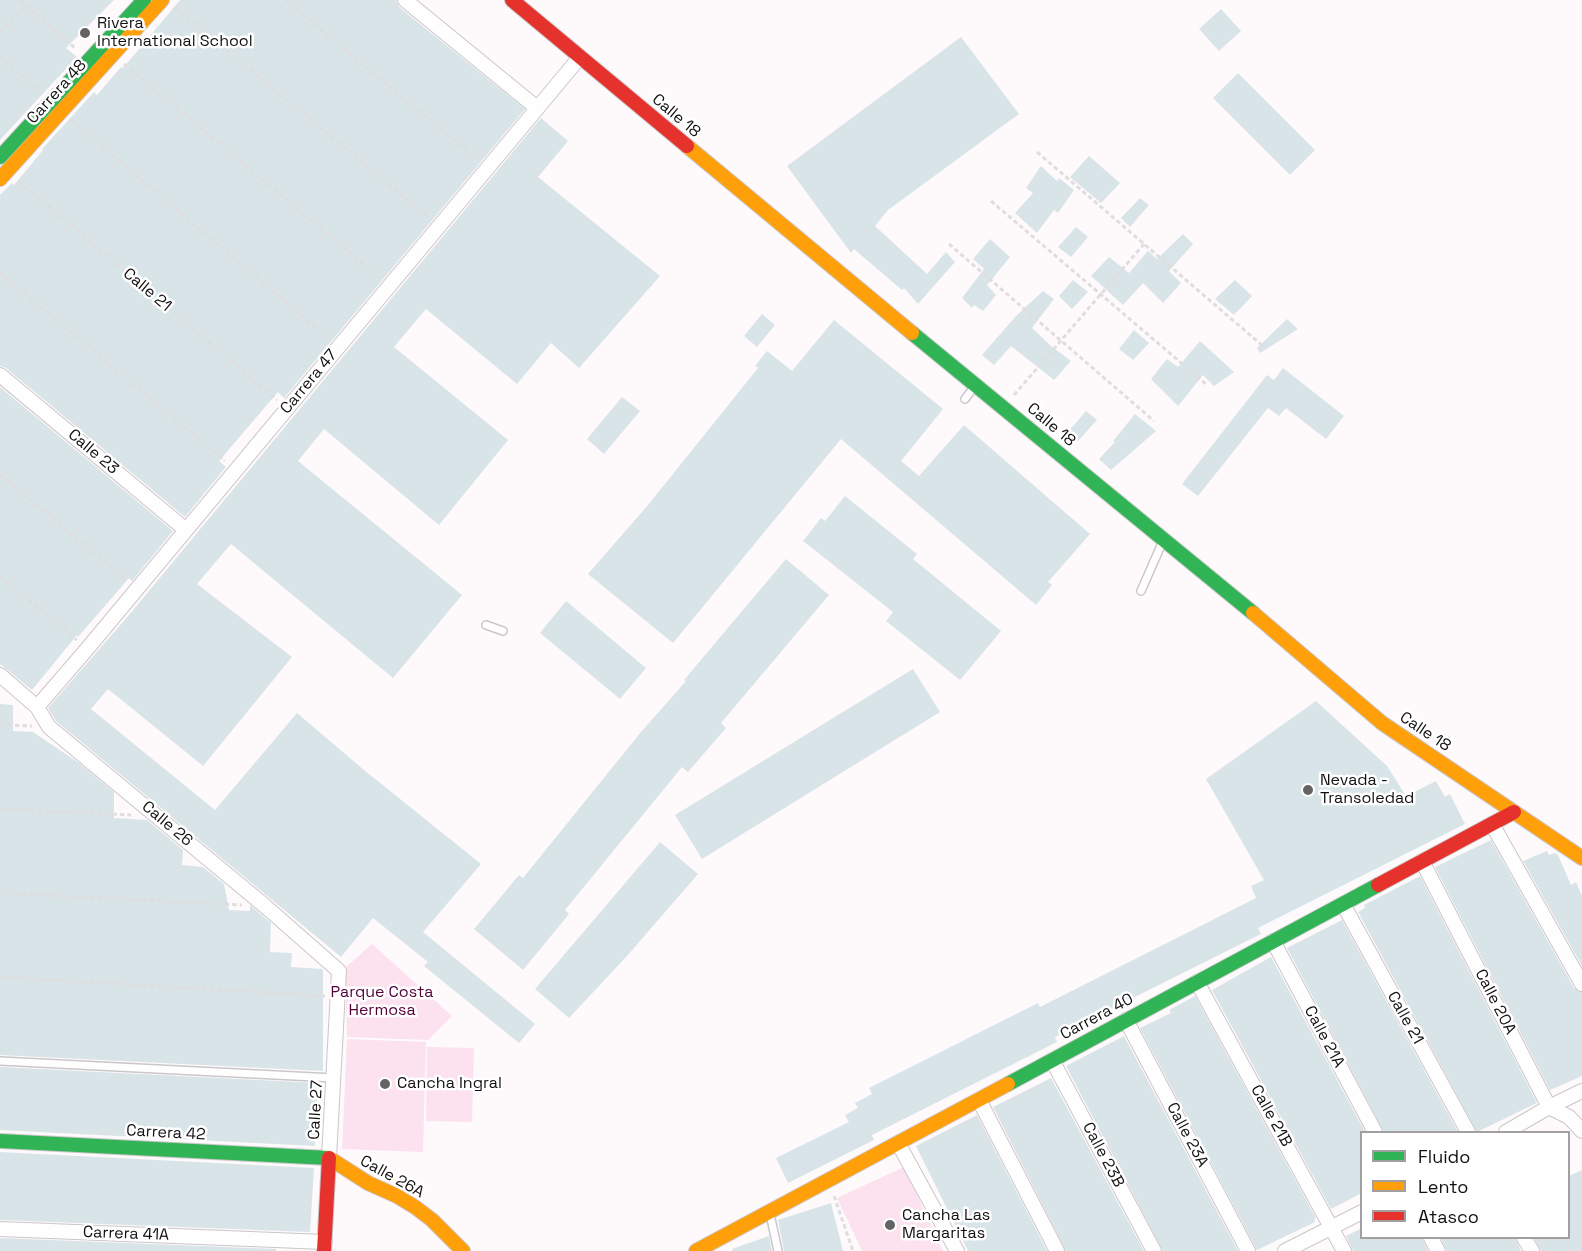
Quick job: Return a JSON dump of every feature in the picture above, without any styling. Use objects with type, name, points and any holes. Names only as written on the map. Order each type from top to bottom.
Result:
[{"type":"street","name":"Carrera 48","points":[[0,157],[144,0]]},
{"type":"street","name":"Carrera 48","points":[[4,175],[164,0]]},
{"type":"street","points":[[405,0],[537,108]]},
{"type":"street","name":"Calle 18","points":[[512,0],[1258,617],[1382,723],[1582,858]]},
{"type":"street","name":"Carrera 47","points":[[37,706],[580,57]]},
{"type":"street","name":"Calle 23","points":[[0,375],[186,530]]},
{"type":"street","name":"Calle 26","points":[[0,675],[37,706],[49,727],[339,970]]},
{"type":"street","name":"Carrera 40","points":[[696,1251],[1514,812]]},
{"type":"street","points":[[1492,824],[1582,984]]},
{"type":"street","name":"Calle 20A","points":[[1422,861],[1549,1107]]},
{"type":"street","name":"Calle 21","points":[[1342,904],[1467,1131]]},
{"type":"street","name":"Calle 21A","points":[[1273,941],[1374,1131]]},
{"type":"street","name":"Calle 27","points":[[325,1247],[339,970]]},
{"type":"street","name":"Calle 21B","points":[[1197,982],[1344,1251]]},
{"type":"street","name":"Calle 23A","points":[[1126,1020],[1248,1251]]},
{"type":"street","name":"Calle 23B","points":[[1052,1060],[1154,1251]]},
{"type":"street","points":[[1508,1131],[1582,1091]]},
{"type":"street","points":[[979,1100],[1057,1251]]},
{"type":"street","points":[[1549,1107],[1569,1117],[1582,1131]]},
{"type":"street","name":"Carrera 42","points":[[0,1141],[329,1158]]},
{"type":"street","points":[[898,1143],[957,1251]]},
{"type":"street","name":"Calle 26A","points":[[329,1158],[368,1183],[415,1207],[432,1220],[463,1251]]},
{"type":"street","points":[[1285,1251],[1360,1213]]},
{"type":"street","name":"Carrera 41A","points":[[0,1229],[325,1247]]},
{"type":"lane","points":[[965,399],[976,385]]},
{"type":"lane","points":[[1141,591],[1163,540]]},
{"type":"lane","points":[[486,625],[503,631]]},
{"type":"lane","points":[[0,1061],[334,1078]]},
{"type":"lane","points":[[770,1212],[778,1251]]},
{"type":"path","points":[[21,0],[89,61]]},
{"type":"path","points":[[164,0],[439,226]]},
{"type":"path","points":[[285,0],[488,168]]},
{"type":"path","points":[[0,33],[27,6]]},
{"type":"path","points":[[0,55],[51,102]]},
{"type":"path","points":[[113,55],[390,285]]},
{"type":"path","points":[[62,112],[339,346]]},
{"type":"path","points":[[1037,152],[1264,347]]},
{"type":"path","name":"Calle 21","points":[[4,175],[287,409]]},
{"type":"path","points":[[991,201],[1206,384]]},
{"type":"path","points":[[949,244],[1154,421]]},
{"type":"path","points":[[1017,392],[1144,244]]},
{"type":"path","points":[[0,273],[236,470]]},
{"type":"path","points":[[0,475],[137,589]]},
{"type":"path","points":[[0,576],[87,649]]},
{"type":"path","points":[[0,725],[49,727]]},
{"type":"path","points":[[0,809],[157,816]]},
{"type":"path","points":[[0,892],[265,906]]},
{"type":"path","points":[[0,977],[338,996]]},
{"type":"path","points":[[829,1180],[853,1251]]},
{"type":"green space","name":"Parque Costa Hermosa","points":[[372,944],[452,1016],[428,1040],[347,1037],[345,968]]},
{"type":"green space","name":"Cancha Ingral","points":[[347,1039],[426,1042],[423,1152],[342,1149]]},
{"type":"green space","name":"Cancha Ingral","points":[[427,1047],[474,1048],[472,1122],[426,1121]]},
{"type":"green space","name":"Cancha Las Margaritas","points":[[904,1167],[943,1251],[862,1251],[837,1198]]},
{"type":"building","points":[[0,0],[114,0],[66,48],[77,57],[0,140]]},
{"type":"building","points":[[180,0],[396,0],[399,7],[525,109],[284,398],[278,392],[219,461],[226,467],[185,517],[6,368],[0,366],[0,195],[12,183],[14,185],[42,149],[94,92],[97,95],[121,67],[123,68]]},
{"type":"building","points":[[1221,9],[1241,31],[1219,51],[1199,29]]},
{"type":"building","points":[[961,37],[1019,114],[888,210],[875,226],[927,274],[946,252],[955,262],[918,304],[904,288],[902,290],[854,249],[851,253],[787,166]]},
{"type":"building","points":[[1238,73],[1315,150],[1290,175],[1213,98]]},
{"type":"building","points":[[541,118],[568,141],[538,177],[660,276],[579,368],[551,343],[517,384],[426,309],[394,347],[508,440],[439,525],[324,429],[298,461],[462,595],[393,678],[231,544],[197,584],[292,657],[203,766],[108,689],[91,709],[215,810],[297,713],[481,864],[423,932],[535,1024],[519,1043],[424,966],[428,962],[373,918],[341,957],[56,721],[48,708],[129,615]]},
{"type":"building","points":[[1089,156],[1120,183],[1101,203],[1070,177]]},
{"type":"building","points":[[1041,166],[1057,181],[1059,178],[1074,190],[1058,213],[1054,210],[1037,233],[1015,213],[1033,193],[1026,188]]},
{"type":"building","points":[[1140,198],[1149,205],[1130,227],[1121,218]]},
{"type":"building","points":[[1076,227],[1088,237],[1071,257],[1058,247]]},
{"type":"building","points":[[1183,234],[1193,244],[1169,271],[1181,283],[1163,303],[1143,283],[1123,305],[1091,276],[1109,257],[1129,273],[1148,251],[1157,259]]},
{"type":"building","points":[[990,239],[1010,257],[987,285],[996,295],[983,311],[974,305],[972,308],[962,298],[984,269],[973,259]]},
{"type":"building","points":[[1073,280],[1088,292],[1072,309],[1059,296]]},
{"type":"building","points":[[1235,280],[1252,296],[1234,315],[1215,299]]},
{"type":"building","points":[[1043,291],[1054,299],[1032,328],[1071,361],[1054,380],[1011,346],[994,365],[982,355],[1016,316]]},
{"type":"building","points":[[762,314],[775,325],[757,347],[744,336]]},
{"type":"building","points":[[1287,319],[1298,329],[1260,353],[1257,348]]},
{"type":"building","points":[[834,320],[943,409],[901,461],[919,476],[964,425],[1090,534],[1048,582],[1052,585],[1036,605],[841,439],[673,643],[588,574],[648,505],[758,368],[755,366],[767,351],[792,371]]},
{"type":"building","points":[[1134,330],[1149,343],[1133,360],[1119,349]]},
{"type":"building","points":[[1200,341],[1234,372],[1214,386],[1203,375],[1178,406],[1151,379],[1167,359],[1178,367]]},
{"type":"building","points":[[1283,368],[1344,416],[1326,439],[1286,408],[1279,416],[1268,408],[1198,496],[1182,484],[1267,375],[1274,380]]},
{"type":"building","points":[[0,387],[173,531],[132,581],[129,578],[78,637],[77,635],[32,690],[0,664]]},
{"type":"building","points":[[622,397],[640,411],[604,454],[587,439]]},
{"type":"building","points":[[1086,411],[1097,420],[1078,441],[1068,432]]},
{"type":"building","points":[[1135,414],[1156,431],[1111,470],[1099,459],[1115,442],[1113,441]]},
{"type":"building","points":[[845,496],[917,554],[913,559],[1001,631],[960,680],[886,621],[893,612],[803,541],[821,518],[825,521]]},
{"type":"building","points":[[786,559],[829,595],[721,723],[726,728],[688,772],[682,767],[565,910],[569,914],[523,970],[474,929],[519,875],[523,878],[641,732]]},
{"type":"building","points":[[566,601],[646,668],[620,699],[540,633]]},
{"type":"building","points":[[913,669],[940,712],[702,859],[675,815]]},
{"type":"building","points":[[1316,701],[1387,766],[1406,796],[1436,781],[1445,797],[1450,794],[1465,824],[1258,928],[1261,934],[1055,1037],[1057,1042],[872,1135],[874,1140],[788,1183],[776,1158],[849,1122],[845,1115],[858,1108],[855,1103],[872,1094],[869,1088],[1038,1003],[1040,1007],[1256,898],[1251,886],[1264,880],[1206,779]]},
{"type":"building","points":[[0,704],[13,705],[13,731],[33,732],[79,763],[114,792],[114,818],[147,820],[183,850],[182,865],[203,867],[224,884],[229,910],[250,911],[250,905],[271,923],[270,952],[292,953],[291,967],[323,969],[323,1071],[0,1055]]},
{"type":"building","points":[[1491,840],[1574,988],[1582,993],[1582,1076],[1550,1090],[1435,867]]},
{"type":"building","points":[[660,842],[698,874],[627,956],[569,1018],[535,989]]},
{"type":"building","points":[[1547,851],[1549,855],[1554,853],[1558,855],[1571,885],[1576,882],[1582,896],[1582,966],[1523,861]]},
{"type":"building","points":[[1420,876],[1537,1103],[1476,1131],[1358,912],[1365,908],[1364,905]]},
{"type":"building","points":[[1342,920],[1457,1131],[1383,1131],[1287,948]]},
{"type":"building","points":[[1271,957],[1364,1131],[1360,1131],[1360,1194],[1331,1209],[1212,990]]},
{"type":"building","points":[[1195,996],[1316,1218],[1315,1222],[1257,1250],[1140,1028],[1171,1013],[1169,1010]]},
{"type":"building","points":[[1124,1036],[1238,1251],[1163,1251],[1066,1066]]},
{"type":"building","points":[[0,1067],[318,1083],[315,1146],[0,1130]]},
{"type":"building","points":[[1051,1078],[1144,1251],[1066,1251],[993,1107]]},
{"type":"building","points":[[977,1115],[1047,1251],[968,1251],[916,1146]]},
{"type":"building","points":[[0,1152],[314,1168],[310,1232],[0,1220]]},
{"type":"building","points":[[1582,1170],[1582,1251],[1541,1251],[1535,1239],[1570,1239],[1570,1176]]},
{"type":"building","points":[[831,1203],[843,1251],[784,1251],[778,1220]]},
{"type":"building","points":[[1360,1229],[1360,1239],[1422,1239],[1428,1251],[1353,1251],[1346,1236]]},
{"type":"building","points":[[769,1236],[772,1251],[732,1251],[732,1249]]},
{"type":"building","points":[[0,1238],[276,1249],[276,1251],[0,1251]]},
{"type":"building","points":[[1441,1239],[1515,1239],[1521,1251],[1447,1251]]},
{"type":"traffic: fast","points":[[0,157],[144,0]]},
{"type":"traffic: fast","points":[[912,333],[1253,613]]},
{"type":"traffic: fast","points":[[1008,1084],[1378,885]]},
{"type":"traffic: fast","points":[[0,1141],[329,1158]]},
{"type":"traffic: slow","points":[[0,179],[162,0]]},
{"type":"traffic: slow","points":[[687,146],[912,333]]},
{"type":"traffic: slow","points":[[1253,613],[1382,723],[1582,858]]},
{"type":"traffic: slow","points":[[696,1251],[1008,1084]]},
{"type":"traffic: slow","points":[[329,1158],[368,1183],[415,1207],[432,1220],[463,1251]]},
{"type":"traffic: jam","points":[[512,0],[687,146]]},
{"type":"traffic: jam","points":[[1378,885],[1514,812]]},
{"type":"traffic: jam","points":[[324,1251],[329,1158]]},
{"type":"place","name":"Rivera International School","points":[[85,33]]},
{"type":"place","name":"Nevada - Transoledad","points":[[1308,790]]},
{"type":"place","name":"Cancha Ingral","points":[[385,1084]]},
{"type":"place","name":"Cancha Las Margaritas","points":[[890,1225]]}]
